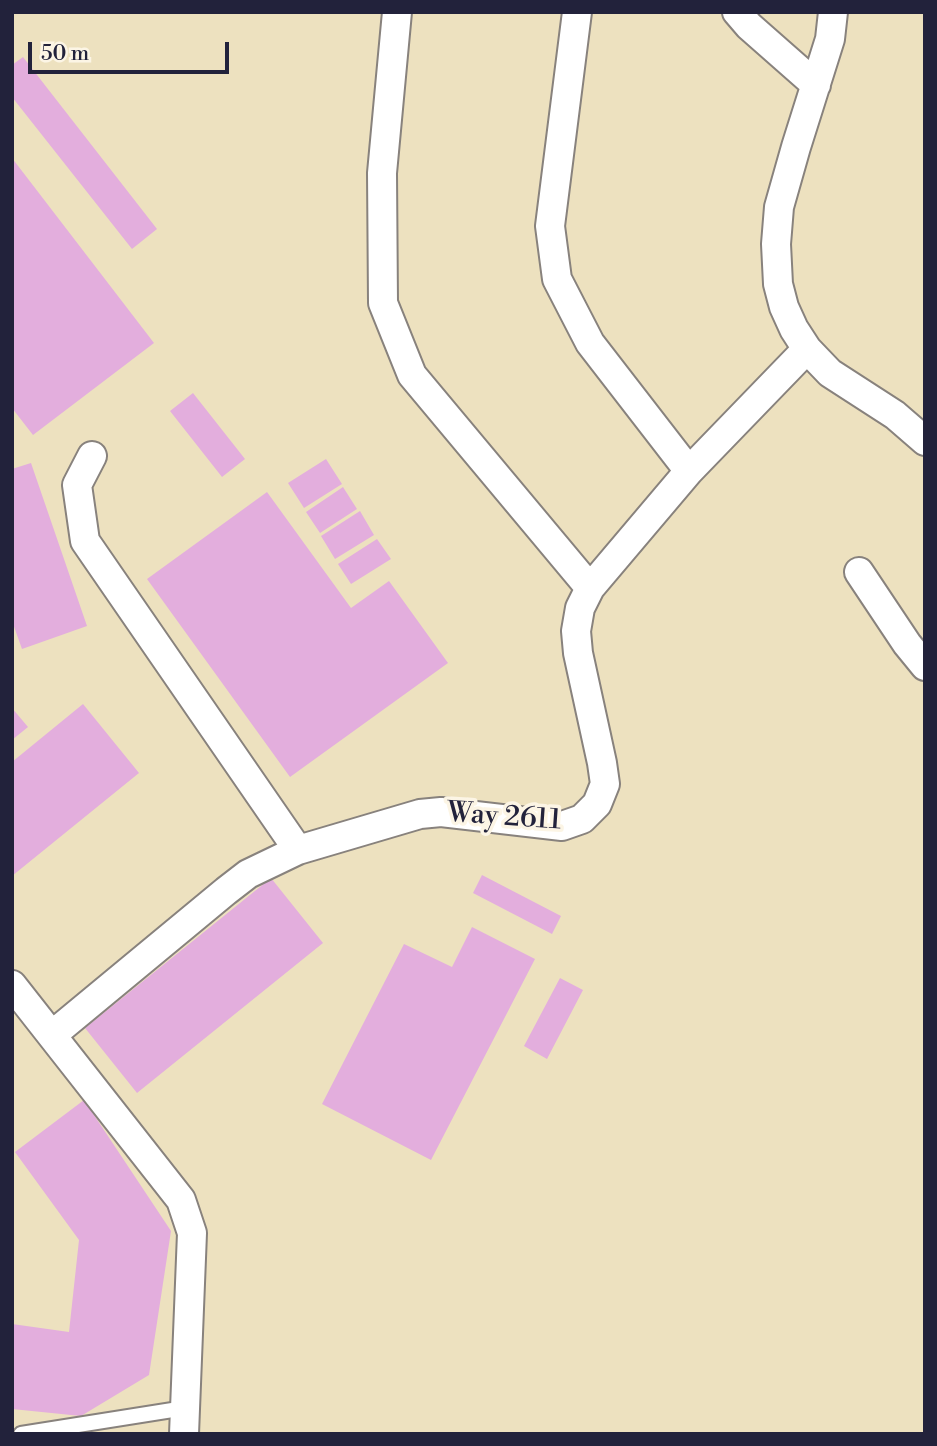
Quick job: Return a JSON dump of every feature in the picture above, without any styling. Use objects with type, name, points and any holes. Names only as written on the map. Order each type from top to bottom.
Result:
[{"type":"street","points":[[397,12],[382,173],[383,303],[412,375],[590,588]]},
{"type":"street","points":[[577,12],[550,226],[557,279],[590,343],[689,471]]},
{"type":"street","points":[[737,12],[749,26],[816,85]]},
{"type":"street","points":[[833,12],[830,39],[779,207],[776,244],[778,284],[784,307],[807,349],[830,373],[895,415],[925,441]]},
{"type":"street","name":"Way 2611","points":[[52,1035],[248,874],[298,849],[420,814],[441,812],[562,826],[582,819],[597,804],[605,784],[576,631],[580,608],[590,588],[689,471],[807,349]]},
{"type":"street","points":[[92,456],[77,485],[85,541],[298,849]]},
{"type":"street","points":[[859,572],[906,644],[925,666]]},
{"type":"street","points":[[15,995],[52,1035],[181,1199],[192,1233],[184,1421]]},
{"type":"lane","points":[[21,1434],[184,1421]]},
{"type":"building","points":[[23,57],[157,229],[132,249],[12,97],[12,65]]},
{"type":"building","points":[[12,158],[154,343],[33,435],[12,408]]},
{"type":"building","points":[[193,393],[245,459],[222,477],[170,411]]},
{"type":"building","points":[[326,459],[342,484],[304,508],[288,483]]},
{"type":"building","points":[[31,463],[87,626],[22,649],[12,621],[12,469]]},
{"type":"building","points":[[343,487],[357,509],[320,533],[306,512]]},
{"type":"building","points":[[267,492],[351,608],[389,581],[448,663],[290,777],[147,579]]},
{"type":"building","points":[[360,511],[374,535],[335,559],[321,536]]},
{"type":"building","points":[[377,539],[391,559],[351,584],[338,564]]},
{"type":"building","points":[[83,704],[139,773],[12,876],[12,762]]},
{"type":"building","points":[[12,708],[28,727],[12,740]]},
{"type":"building","points":[[482,875],[561,916],[552,934],[473,893]]},
{"type":"building","points":[[271,878],[323,943],[137,1093],[85,1028]]},
{"type":"building","points":[[472,927],[535,959],[431,1160],[322,1104],[404,944],[452,967]]},
{"type":"building","points":[[560,978],[583,990],[547,1059],[524,1046]]},
{"type":"building","points":[[84,1100],[171,1231],[149,1375],[81,1416],[12,1409],[12,1324],[69,1332],[79,1240],[15,1152]]}]
